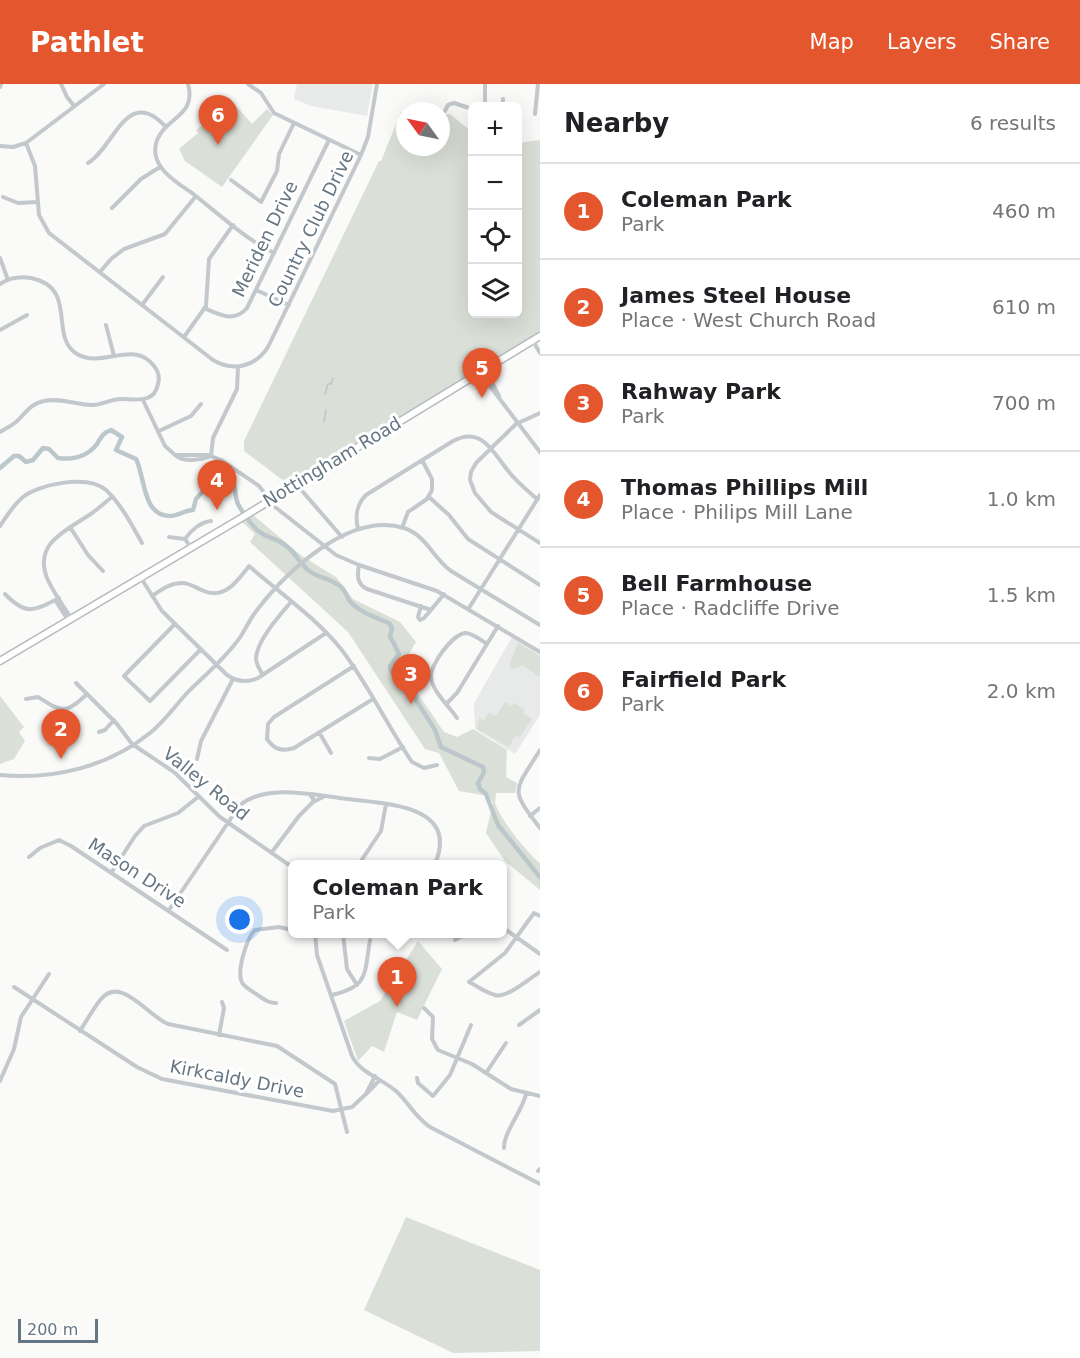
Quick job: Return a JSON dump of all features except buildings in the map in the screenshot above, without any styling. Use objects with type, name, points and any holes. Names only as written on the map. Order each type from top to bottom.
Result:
[{"type":"main road","name":"Nottingham Road","points":[[0,661],[540,336]]},
{"type":"street","points":[[61,84],[67,98],[74,106]]},
{"type":"street","points":[[0,146],[13,147],[26,143],[104,84]]},
{"type":"street","points":[[189,84],[190,97],[187,106],[160,134],[156,145],[156,156],[160,166],[233,225],[274,253]]},
{"type":"street","points":[[248,84],[261,93],[271,110],[362,155]]},
{"type":"street","name":"Country Club Drive","points":[[238,366],[252,363],[264,354],[289,305],[362,155],[368,137],[377,84]]},
{"type":"street","points":[[485,84],[485,102]]},
{"type":"street","points":[[535,114],[538,84]]},
{"type":"street","points":[[450,104],[454,103],[468,108]]},
{"type":"street","points":[[88,163],[121,122],[129,116],[139,113],[149,114],[159,119],[166,127]]},
{"type":"street","points":[[231,180],[261,202],[278,171],[279,154],[294,123]]},
{"type":"street","name":"Meriden Drive","points":[[204,309],[225,317],[237,316],[247,308],[329,140]]},
{"type":"street","points":[[26,143],[35,166],[40,218],[47,231],[216,362],[227,366],[238,366],[237,389],[213,438],[211,456]]},
{"type":"street","points":[[112,208],[141,180],[160,166]]},
{"type":"street","points":[[100,272],[124,249],[165,234],[196,196]]},
{"type":"street","points":[[3,197],[18,203],[38,202]]},
{"type":"street","points":[[184,338],[204,309],[207,299],[209,259],[233,225]]},
{"type":"street","points":[[0,258],[9,280]]},
{"type":"street","points":[[0,284],[20,277],[35,279],[45,284],[61,307],[64,338],[77,354],[92,358],[127,353],[138,355],[148,360],[156,369],[159,378],[157,388],[151,396],[143,400],[121,399],[93,405],[55,400],[42,401],[32,406],[15,423],[0,432]]},
{"type":"street","points":[[142,305],[163,278]]},
{"type":"street","points":[[256,290],[289,305]]},
{"type":"street","points":[[0,330],[27,315]]},
{"type":"street","points":[[106,325],[114,356]]},
{"type":"street","points":[[532,340],[540,353]]},
{"type":"street","points":[[483,370],[540,452]]},
{"type":"street","points":[[143,400],[165,446],[177,458],[186,460],[211,456],[221,460],[259,486],[277,509],[340,558],[444,594],[540,652]]},
{"type":"street","points":[[159,431],[191,416],[201,404]]},
{"type":"street","points":[[540,413],[518,422],[491,448],[474,466],[470,483],[475,493],[491,512],[540,543]]},
{"type":"street","points":[[358,529],[357,512],[363,498],[458,439],[465,436],[479,439],[491,448],[513,476],[538,497],[469,608]]},
{"type":"street","points":[[402,528],[408,512],[429,497],[433,482],[422,460]]},
{"type":"street","points":[[0,526],[17,502],[28,493],[46,486],[88,482],[99,486],[112,497],[127,516],[142,543]]},
{"type":"street","points":[[297,484],[342,537]]},
{"type":"street","points":[[69,619],[57,603],[59,598],[47,576],[45,559],[48,547],[53,539],[112,497]]},
{"type":"street","points":[[429,497],[449,515],[468,540],[540,585]]},
{"type":"street","points":[[169,537],[185,539],[204,522],[212,521]]},
{"type":"street","points":[[70,527],[88,555],[103,571]]},
{"type":"street","points":[[0,775],[42,775],[82,769],[101,762],[154,730],[235,645],[254,614],[275,588],[303,560],[358,529],[402,528],[419,536],[447,568],[540,626]]},
{"type":"street","points":[[185,539],[191,548]]},
{"type":"street","points":[[359,565],[358,580],[364,588],[431,610]]},
{"type":"street","points":[[152,596],[171,585],[181,583],[192,585],[209,593],[220,593],[230,588],[249,566],[326,633],[354,666],[412,762],[418,767],[427,768],[437,765]]},
{"type":"street","points":[[141,578],[160,609],[233,679],[249,682],[326,633]]},
{"type":"street","points":[[5,594],[26,610],[38,608],[59,598]]},
{"type":"street","points":[[422,606],[418,617],[420,620],[444,594]]},
{"type":"street","points":[[263,675],[257,664],[257,651],[274,622],[291,602]]},
{"type":"street","points":[[175,624],[124,676],[150,701],[201,650]]},
{"type":"street","points":[[446,704],[457,693],[498,626]]},
{"type":"street","points":[[457,717],[431,680],[435,663],[459,635],[471,634],[487,644]]},
{"type":"street","points":[[354,666],[274,717],[268,724],[267,739],[280,750],[288,750],[373,699]]},
{"type":"street","points":[[197,759],[199,745],[233,679]]},
{"type":"street","name":"Valley Road","points":[[75,683],[114,720],[132,744],[174,772],[228,823],[288,864]]},
{"type":"street","points":[[26,699],[38,697],[55,708],[64,710],[74,707],[87,694]]},
{"type":"street","points":[[99,732],[105,730],[114,720]]},
{"type":"street","points":[[319,732],[331,753]]},
{"type":"street","points":[[369,758],[380,759],[403,747]]},
{"type":"street","points":[[540,750],[522,780],[518,792],[520,802],[540,828]]},
{"type":"street","points":[[169,910],[240,805],[254,795],[277,792],[408,807],[436,827],[441,835],[441,846],[436,860]]},
{"type":"street","points":[[310,795],[313,802]]},
{"type":"street","points":[[272,852],[299,816],[313,802],[324,796]]},
{"type":"street","points":[[111,873],[144,826],[157,819],[178,813],[198,797]]},
{"type":"street","points":[[362,860],[381,831],[386,804]]},
{"type":"street","points":[[530,816],[540,808]]},
{"type":"street","name":"Mason Drive","points":[[30,857],[40,848],[59,840],[227,950]]},
{"type":"street","points":[[538,915],[534,913],[503,956],[469,981],[500,996],[540,972]]},
{"type":"street","points":[[276,1003],[269,1002],[243,985],[240,969],[248,939],[255,930],[279,927],[288,929]]},
{"type":"street","points":[[507,931],[540,954]]},
{"type":"street","points":[[315,938],[317,955],[353,1060],[397,1092],[424,1123],[540,1184]]},
{"type":"street","points":[[344,938],[347,969],[357,985]]},
{"type":"street","points":[[332,995],[353,989],[363,977],[370,940]]},
{"type":"street","points":[[0,1081],[12,1053],[20,1021],[49,974]]},
{"type":"street","name":"Kirkcaldy Drive","points":[[14,987],[141,1070],[162,1079],[326,1111],[342,1110]]},
{"type":"street","points":[[80,1031],[102,998],[116,992],[128,994],[154,1017],[165,1023],[274,1045],[333,1082],[337,1089],[347,1132]]},
{"type":"street","points":[[219,1035],[224,1008],[222,1002]]},
{"type":"street","points":[[424,1008],[433,1017],[432,1039],[441,1052],[472,1064],[507,1087],[540,1096]]},
{"type":"street","points":[[519,1025],[540,1010]]},
{"type":"street","points":[[417,1078],[418,1083],[434,1096],[450,1075],[471,1025]]},
{"type":"street","points":[[486,1073],[506,1043]]},
{"type":"street","points":[[366,1094],[375,1076]]},
{"type":"street","points":[[342,1110],[356,1105],[380,1080]]},
{"type":"street","points":[[504,1148],[504,1141],[522,1107],[526,1094]]},
{"type":"shaded area","points":[[297,84],[373,84],[367,116],[311,106],[294,99]]},
{"type":"shaded area","points":[[222,100],[237,107],[252,124],[267,109],[273,115],[222,187],[185,161],[179,149],[198,133],[196,130],[208,121],[211,105]]},
{"type":"shaded area","points":[[450,114],[468,129],[468,318],[522,318],[522,142],[540,140],[540,332],[288,484],[244,451],[244,441],[381,161],[396,124],[396,156],[450,156]]},
{"type":"shaded area","points":[[253,515],[302,556],[336,577],[353,599],[400,622],[416,642],[407,657],[410,682],[444,732],[457,737],[473,729],[507,750],[506,777],[517,783],[515,793],[496,793],[495,802],[514,835],[540,863],[540,890],[504,860],[486,833],[493,803],[489,796],[459,791],[439,753],[425,749],[348,632],[250,542],[255,534],[242,522]]},
{"type":"shaded area","points":[[512,637],[540,655],[540,715],[515,754],[475,729],[474,703]]},
{"type":"shaded area","points":[[518,643],[540,656],[540,676],[535,675],[523,665],[514,669],[510,668]]},
{"type":"shaded area","points":[[0,696],[24,727],[19,732],[25,741],[14,759],[0,764]]},
{"type":"shaded area","points":[[505,702],[512,706],[514,703],[525,710],[523,713],[532,719],[520,737],[515,736],[509,747],[477,729],[479,718],[484,720],[489,713],[496,716]]},
{"type":"shaded area","points":[[418,941],[442,969],[417,1020],[397,1012],[384,1052],[372,1046],[358,1061],[344,1021],[380,1001]]},
{"type":"shaded area","points":[[406,1217],[540,1270],[540,1351],[453,1353],[364,1310]]},
{"type":"waterway","points":[[325,394],[333,378]]},
{"type":"waterway","points":[[324,422],[326,410]]},
{"type":"waterway","points":[[0,468],[14,456],[19,456],[26,462],[33,460],[43,448],[49,449],[58,458],[79,457],[89,452],[106,432],[111,430],[122,437],[116,450],[136,459],[149,502],[161,514],[170,516],[193,510],[196,499],[204,490],[203,485],[206,480],[225,472],[229,475],[234,482],[238,504],[257,530],[286,546],[310,572],[340,586],[349,600],[357,607],[389,623],[392,628],[390,636],[399,654],[390,666],[391,671],[406,684],[435,730],[441,747],[483,767],[484,772],[478,783],[480,789],[486,794],[498,825],[540,877]]},
{"type":"place","name":"Fairfield Park","points":[[218,145]]},
{"type":"place","name":"Bell Farmhouse","points":[[482,398]]},
{"type":"place","name":"Thomas Phillips Mill","points":[[217,510]]},
{"type":"place","name":"Rahway Park","points":[[411,704]]},
{"type":"place","name":"James Steel House","points":[[61,759]]},
{"type":"place","name":"Coleman Park","points":[[397,1007]]}]
